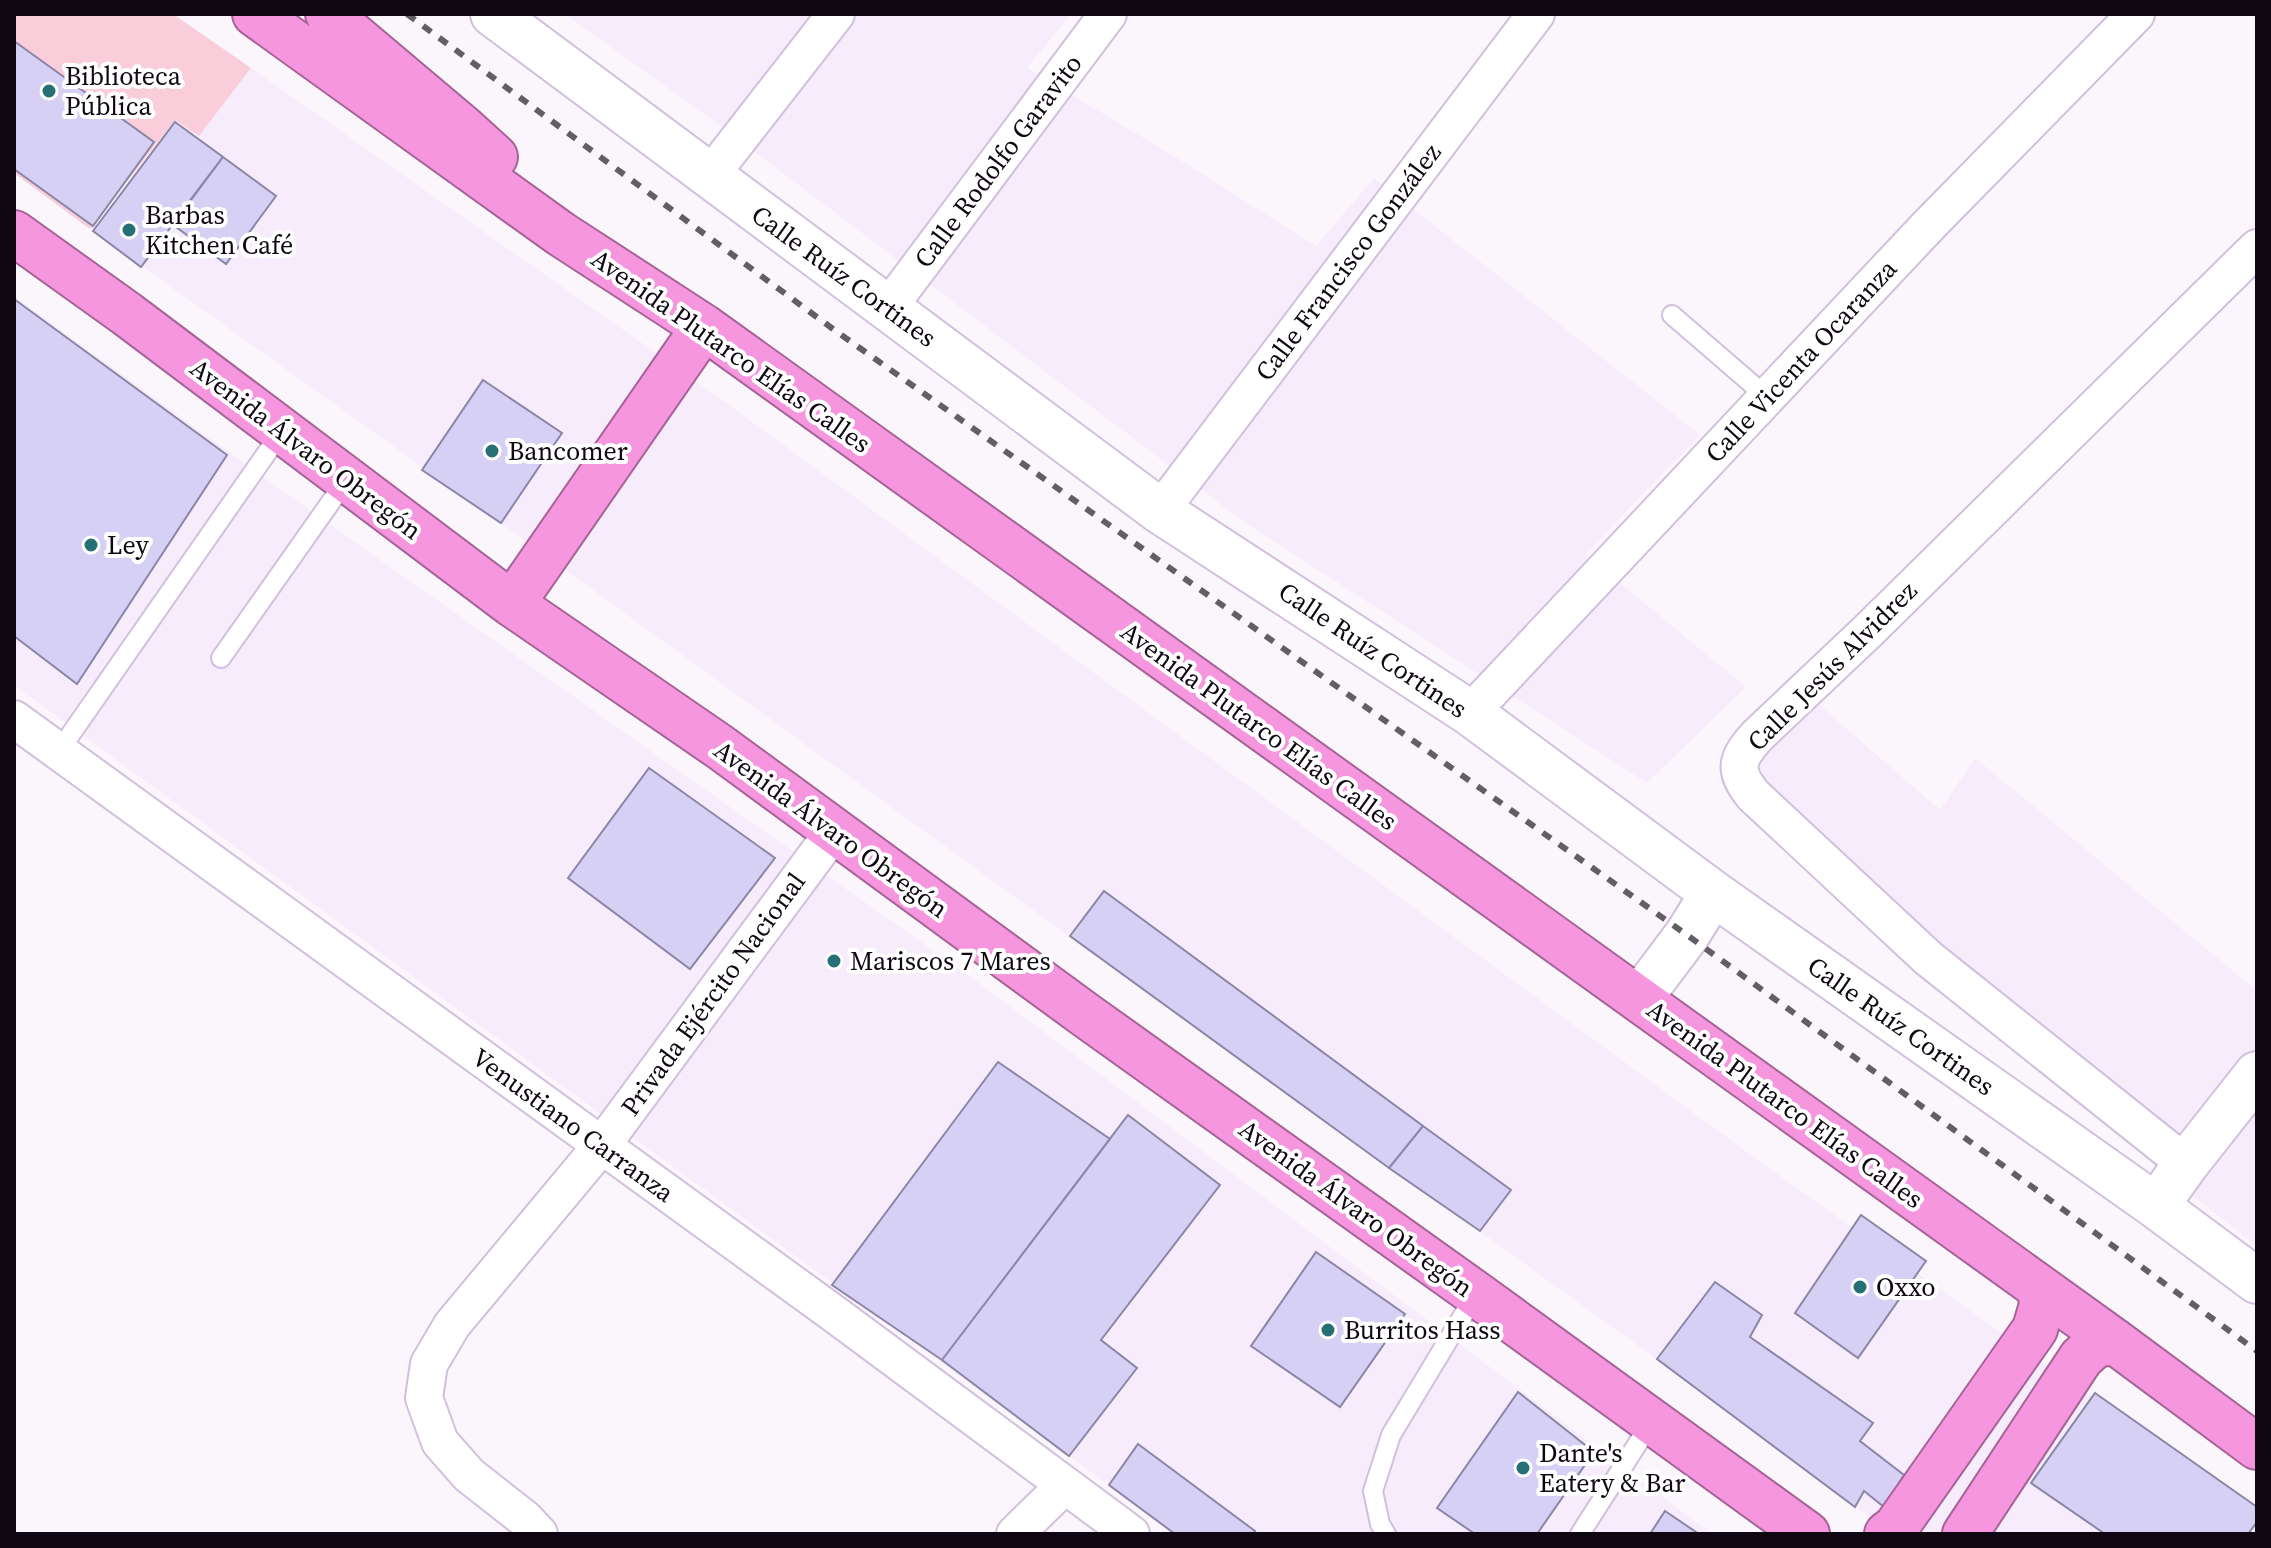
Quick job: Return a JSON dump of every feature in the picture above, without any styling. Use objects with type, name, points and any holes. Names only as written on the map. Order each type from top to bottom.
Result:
[{"type":"highway","name":"Avenida Plutarco Elías Calles","points":[[255,14],[561,234],[704,327],[2257,1447]]},
{"type":"highway","points":[[328,14],[508,170],[543,206],[561,234]]},
{"type":"highway","name":"Avenida Álvaro Obregón","points":[[14,233],[127,314],[512,604],[720,747],[1087,1016],[1807,1534]]},
{"type":"highway","points":[[512,604],[704,327]]},
{"type":"highway","points":[[1887,1534],[1896,1527],[2035,1329],[2042,1305],[2040,1288]]},
{"type":"highway","points":[[1965,1534],[2087,1350],[2114,1341]]},
{"type":"street","name":"Calle Ruíz Cortines","points":[[493,14],[1160,511],[1470,713],[1713,893],[2156,1206],[2257,1281]]},
{"type":"street","points":[[709,177],[836,14]]},
{"type":"street","name":"Calle Rodolfo Garavito","points":[[888,308],[1108,14]]},
{"type":"street","name":"Calle Francisco González","points":[[1160,511],[1536,14]]},
{"type":"street","name":"Calle Vicenta Ocaranza","points":[[1470,713],[1928,226],[2136,14]]},
{"type":"street","name":"Calle Jesús Alvidrez","points":[[2186,1164],[1928,958],[1753,795],[1741,780],[1739,766],[1742,752],[1758,735],[1868,631],[2257,248]]},
{"type":"street","name":"Venustiano Carranza","points":[[14,719],[602,1145],[1131,1534]]},
{"type":"street","name":"Privada Ejército Nacional","points":[[539,1534],[525,1519],[469,1475],[440,1442],[424,1398],[429,1364],[452,1325],[602,1145],[835,830]]},
{"type":"street","points":[[1639,999],[1687,935],[1713,893]]},
{"type":"street","points":[[2156,1206],[2257,1074]]},
{"type":"street","points":[[1015,1534],[1065,1485]]},
{"type":"lane","points":[[1672,315],[1767,397]]},
{"type":"lane","points":[[59,751],[282,431]]},
{"type":"lane","points":[[221,658],[347,479]]},
{"type":"lane","points":[[1386,1534],[1380,1524],[1373,1491],[1391,1435],[1476,1294]]},
{"type":"lane","points":[[1580,1534],[1652,1421]]},
{"type":"shaded area","points":[[14,14],[173,14],[251,68],[199,136],[175,120],[90,229],[14,173]]},
{"type":"shaded area","points":[[565,14],[1071,14],[1027,68],[1316,246],[1374,178],[1700,435],[1585,554],[1746,687],[1647,783],[1244,522],[718,124]]},
{"type":"shaded area","points":[[251,68],[703,386],[1770,1169],[2257,1514],[2257,1534],[1893,1534],[1657,1359],[93,231],[175,119],[200,135]]},
{"type":"shaded area","points":[[14,296],[284,492],[972,978],[1712,1534],[1176,1534],[14,685]]},
{"type":"shaded area","points":[[1818,704],[1940,810],[1975,758],[2257,991],[2257,1246],[2189,1193],[2212,1160],[1929,946],[1747,767]]},
{"type":"building","name":"Biblioteca Pública","points":[[14,41],[154,142],[93,226],[14,169]]},
{"type":"building","points":[[175,122],[223,157],[141,267],[93,231]]},
{"type":"building","points":[[223,157],[276,196],[226,264],[172,224]]},
{"type":"building","name":"Ley","points":[[14,299],[227,455],[77,684],[14,636]]},
{"type":"building","name":"Bancomer","points":[[483,380],[562,433],[501,523],[422,470]]},
{"type":"building","points":[[649,768],[775,858],[690,969],[568,878]]},
{"type":"building","points":[[1104,891],[1423,1126],[1389,1168],[1070,936]]},
{"type":"building","points":[[998,1062],[1110,1139],[942,1360],[832,1285]]},
{"type":"building","points":[[1128,1115],[1220,1185],[1101,1340],[1137,1368],[1069,1456],[942,1360]]},
{"type":"building","points":[[1423,1126],[1511,1190],[1480,1231],[1389,1168]]},
{"type":"building","name":"Oxxo","points":[[1861,1215],[1926,1261],[1858,1358],[1795,1313]]},
{"type":"building","name":"Burritos Hass","points":[[1316,1252],[1405,1314],[1340,1407],[1251,1346]]},
{"type":"building","points":[[1715,1282],[1762,1315],[1750,1337],[1873,1423],[1860,1441],[1904,1475],[1884,1507],[1864,1491],[1855,1507],[1657,1359]]},
{"type":"building","name":"Dante's Eatery & Bar","points":[[1518,1392],[1594,1452],[1537,1534],[1475,1534],[1437,1508]]},
{"type":"building","points":[[2095,1393],[2257,1507],[2257,1522],[2248,1534],[2105,1534],[2031,1483]]},
{"type":"building","points":[[1138,1444],[1255,1531],[1253,1534],[1175,1534],[1109,1485]]},
{"type":"building","points":[[1665,1511],[1699,1534],[1650,1534]]},
{"type":"railway","points":[[407,14],[833,329],[1687,935],[2257,1351]]},
{"type":"place","name":"Biblioteca Pública","points":[[49,91]]},
{"type":"place","name":"Barbas Kitchen Café","points":[[129,230]]},
{"type":"place","name":"Bancomer","points":[[492,451]]},
{"type":"place","name":"Ley","points":[[91,545]]},
{"type":"place","name":"Mariscos 7 Mares","points":[[834,961]]},
{"type":"place","name":"Oxxo","points":[[1860,1287]]},
{"type":"place","name":"Burritos Hass","points":[[1328,1330]]},
{"type":"place","name":"Dante's Eatery & Bar","points":[[1523,1468]]}]
